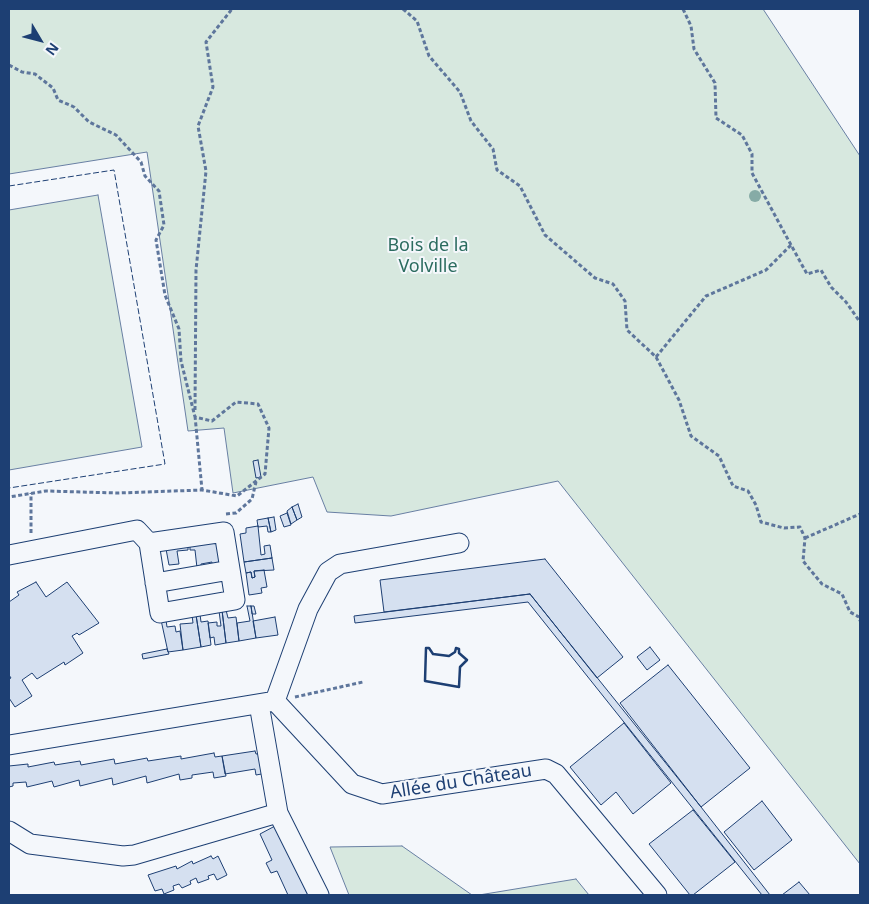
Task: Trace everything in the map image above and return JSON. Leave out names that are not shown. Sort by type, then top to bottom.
[{"type":"street","points":[[9,555],[143,536],[224,532],[235,600],[160,612],[143,536]]},
{"type":"street","points":[[319,895],[278,813],[267,703],[308,610],[328,572],[340,564],[459,543]]},
{"type":"street","points":[[155,583],[230,570]]},
{"type":"street","points":[[9,745],[267,703]]},
{"type":"street","name":"Allée du Château","points":[[267,703],[352,784],[382,794],[546,769],[556,774],[657,895]]},
{"type":"street","points":[[9,831],[30,844],[123,856],[278,813]]},
{"type":"path","points":[[202,490],[195,417],[196,270],[206,171],[198,126],[213,87],[206,42],[232,9]]},
{"type":"path","points":[[403,9],[417,21],[429,56],[460,92],[471,121],[493,148],[497,170],[520,186],[545,235],[595,278],[613,284],[625,301],[627,330],[656,357],[679,400],[691,436],[719,456],[733,486],[748,491],[756,504],[761,522],[784,528],[800,526],[805,538],[803,561],[822,584],[842,594],[850,612],[859,617],[860,621]]},
{"type":"path","points":[[683,9],[691,26],[694,49],[715,83],[716,118],[742,135],[752,154],[752,173],[807,274],[821,270],[831,287],[846,302],[860,322]]},
{"type":"path","points":[[9,65],[22,72],[35,74],[53,88],[58,100],[74,107],[89,122],[116,135],[141,162],[145,176],[159,192],[164,225],[156,240],[160,268],[165,296],[179,329],[181,361],[195,417]]},
{"type":"path","points":[[656,357],[706,296],[766,270],[791,245]]},
{"type":"path","points":[[9,497],[46,491],[118,493],[202,490],[237,496],[265,474],[269,428],[258,404],[236,402],[212,421],[195,417]]},
{"type":"path","points":[[218,516],[236,513],[252,499],[256,482]]},
{"type":"path","points":[[31,493],[31,551]]},
{"type":"path","points":[[805,538],[860,514]]},
{"type":"path","points":[[267,703],[363,682]]},
{"type":"green space","name":"Bois de la Volville","points":[[9,9],[763,9],[860,156],[860,864],[558,481],[391,516],[327,512],[313,477],[233,493],[224,428],[188,431],[147,152],[9,174]]},
{"type":"green space","points":[[98,195],[142,447],[9,470],[9,210]]},
{"type":"green space","points":[[402,846],[472,895],[349,895],[330,847]]},
{"type":"green space","points":[[576,879],[589,895],[479,895]]},
{"type":"building","points":[[258,460],[261,477],[256,478],[253,461]]},
{"type":"building","points":[[298,504],[302,517],[297,520],[292,507]]},
{"type":"building","points":[[292,507],[297,520],[291,524],[287,511]]},
{"type":"building","points":[[287,513],[291,525],[284,527],[280,516]]},
{"type":"building","points":[[274,517],[276,530],[271,532],[268,518]]},
{"type":"building","points":[[268,518],[271,532],[268,532],[267,526],[258,527],[257,520]]},
{"type":"building","points":[[258,526],[261,555],[265,554],[264,546],[270,545],[272,558],[244,562],[240,534],[246,533],[246,528]]},
{"type":"building","points":[[221,542],[224,561],[219,561],[219,565],[212,566],[212,562],[201,564],[201,567],[197,568],[195,550],[190,550],[190,546]]},
{"type":"building","points":[[188,546],[188,550],[177,551],[179,564],[169,565],[166,549]]},
{"type":"building","points":[[272,558],[274,570],[254,571],[255,577],[252,578],[251,572],[246,573],[244,562]]},
{"type":"building","points":[[545,559],[623,657],[597,678],[530,594],[384,612],[380,580]]},
{"type":"building","points":[[264,570],[267,587],[261,588],[262,593],[249,595],[246,573],[251,572],[252,578],[255,577],[254,571]]},
{"type":"building","points":[[36,582],[46,597],[67,582],[99,623],[79,635],[77,633],[72,636],[83,653],[65,665],[64,662],[37,679],[32,673],[22,680],[32,696],[15,707],[9,698],[9,679],[11,678],[9,675],[9,602],[19,595],[17,592]]},
{"type":"building","points":[[530,594],[770,895],[762,895],[528,602],[355,623],[354,616]]},
{"type":"building","points":[[247,606],[251,606],[256,638],[239,641],[237,623],[250,621]]},
{"type":"building","points":[[251,606],[254,606],[256,614],[252,614]]},
{"type":"building","points":[[222,610],[226,610],[228,618],[236,617],[239,641],[226,643]]},
{"type":"building","points":[[222,610],[226,643],[215,645],[214,637],[210,638],[208,623],[217,622],[217,626],[221,626],[219,611]]},
{"type":"building","points":[[200,614],[201,622],[208,621],[211,645],[201,647],[196,615]]},
{"type":"building","points":[[192,615],[196,615],[201,647],[183,650],[180,624],[193,623]]},
{"type":"building","points":[[275,617],[278,635],[256,638],[253,621]]},
{"type":"building","points":[[161,620],[166,620],[167,627],[175,626],[176,632],[180,631],[183,650],[168,652]]},
{"type":"building","points":[[650,647],[660,660],[647,670],[637,657]]},
{"type":"building","points":[[167,649],[169,654],[143,659],[142,654]]},
{"type":"building","points":[[668,665],[750,768],[701,807],[620,703]]},
{"type":"building","points":[[624,723],[671,783],[633,814],[616,792],[601,805],[570,767]]},
{"type":"building","points":[[255,751],[256,754],[264,753],[267,773],[256,775],[255,769],[225,774],[222,756]]},
{"type":"building","points":[[214,753],[215,757],[222,756],[226,776],[214,778],[213,772],[192,775],[192,778],[180,780],[179,774],[147,783],[146,776],[113,785],[112,778],[80,786],[79,780],[54,787],[52,781],[27,787],[26,782],[13,783],[13,786],[9,787],[9,766],[28,764],[28,767],[54,762],[55,765],[80,761],[81,765],[114,759],[115,764],[147,758],[148,761],[181,756],[181,759]]},
{"type":"building","points":[[762,801],[792,840],[754,870],[724,832]]},
{"type":"building","points":[[693,810],[735,862],[693,895],[690,895],[649,844]]},
{"type":"building","points":[[275,826],[308,895],[288,895],[277,871],[271,873],[266,863],[272,860],[260,834]]},
{"type":"building","points":[[211,856],[213,859],[218,856],[227,875],[217,880],[214,874],[208,876],[209,879],[198,883],[196,878],[190,881],[191,884],[182,888],[179,884],[173,886],[174,890],[164,894],[162,889],[155,891],[148,875],[176,866],[177,869],[192,861],[193,864]]},
{"type":"building","points":[[799,882],[810,895],[782,895]]},
{"type":"fence","points":[[9,186],[114,170],[165,464],[9,488]]},
{"type":"wall","points":[[426,648],[429,648],[433,654],[449,656],[455,652],[456,648],[459,649],[459,653],[467,660],[460,667],[459,687],[425,681],[426,648]]}]
